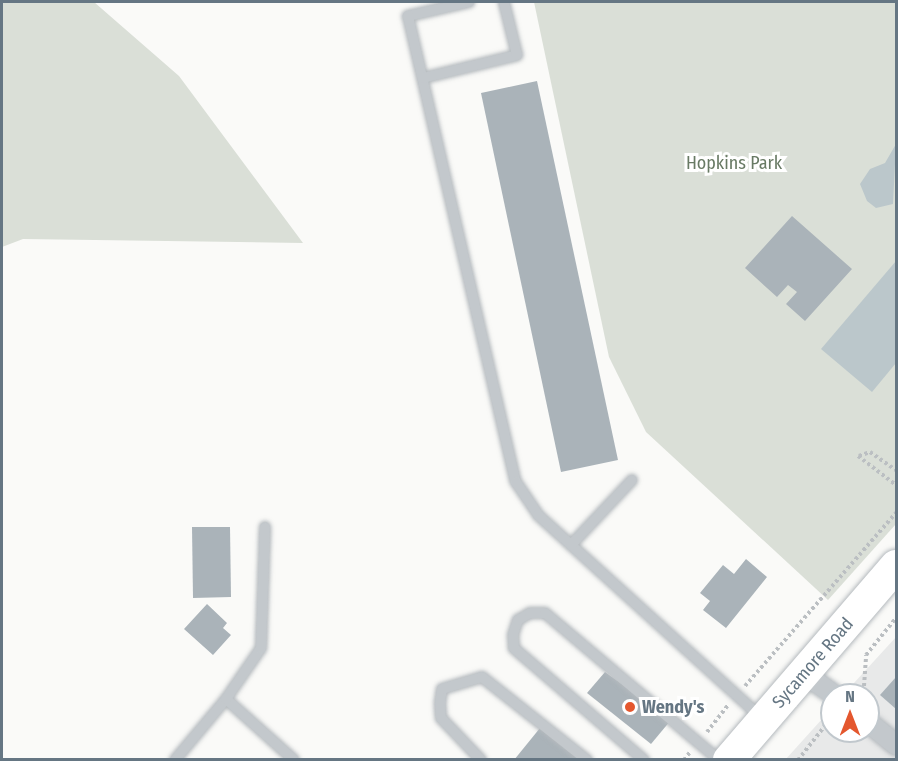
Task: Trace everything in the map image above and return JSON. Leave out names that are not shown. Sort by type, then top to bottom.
[{"type":"main road","name":"Sycamore Road","points":[[729,759],[897,566]]},
{"type":"street","points":[[803,673],[820,685]]},
{"type":"street","points":[[880,732],[897,745]]},
{"type":"lane","points":[[469,2],[408,16],[516,482],[538,515],[763,720]]},
{"type":"lane","points":[[423,78],[517,55],[504,2]]},
{"type":"lane","points":[[572,545],[632,480]]},
{"type":"lane","points":[[175,759],[226,699],[261,648],[265,526]]},
{"type":"lane","points":[[644,759],[514,648],[513,635],[518,620],[530,614],[545,613],[718,759]]},
{"type":"lane","points":[[481,759],[441,718],[440,703],[442,689],[482,677],[586,759]]},
{"type":"lane","points":[[226,699],[294,759]]},
{"type":"path","points":[[897,470],[870,452],[858,456],[897,485]]},
{"type":"path","points":[[684,759],[737,695],[897,513]]},
{"type":"path","points":[[864,683],[866,655],[897,618]]},
{"type":"path","points":[[798,759],[820,732]]},
{"type":"shaded area","points":[[896,144],[893,204],[876,208],[867,201],[860,184],[870,169],[885,163]]},
{"type":"shaded area","points":[[896,261],[896,363],[872,392],[821,349]]},
{"type":"shaded area","points":[[896,637],[896,759],[785,760],[820,721],[820,743],[880,743],[880,683],[854,683]]},
{"type":"green space","points":[[2,2],[94,2],[179,76],[303,243],[23,239],[2,247]]},
{"type":"green space","name":"Hopkins Park","points":[[534,2],[896,2],[896,524],[828,600],[646,432],[609,357]]},
{"type":"building","points":[[537,81],[618,460],[561,472],[481,93]]},
{"type":"building","points":[[792,216],[852,269],[805,321],[786,304],[797,292],[788,285],[777,297],[745,268]]},
{"type":"building","points":[[192,527],[230,527],[231,597],[193,598]]},
{"type":"building","points":[[746,559],[767,577],[726,628],[703,610],[710,601],[700,593],[723,565],[734,574]]},
{"type":"building","points":[[207,604],[227,623],[223,628],[231,635],[213,655],[184,629]]},
{"type":"building","name":"Wendy's","points":[[605,672],[671,720],[651,744],[587,693]]},
{"type":"building","points":[[896,677],[896,709],[880,695]]},
{"type":"building","points":[[540,728],[580,760],[514,760]]},
{"type":"place","name":"Wendy's","points":[[630,707]]}]
